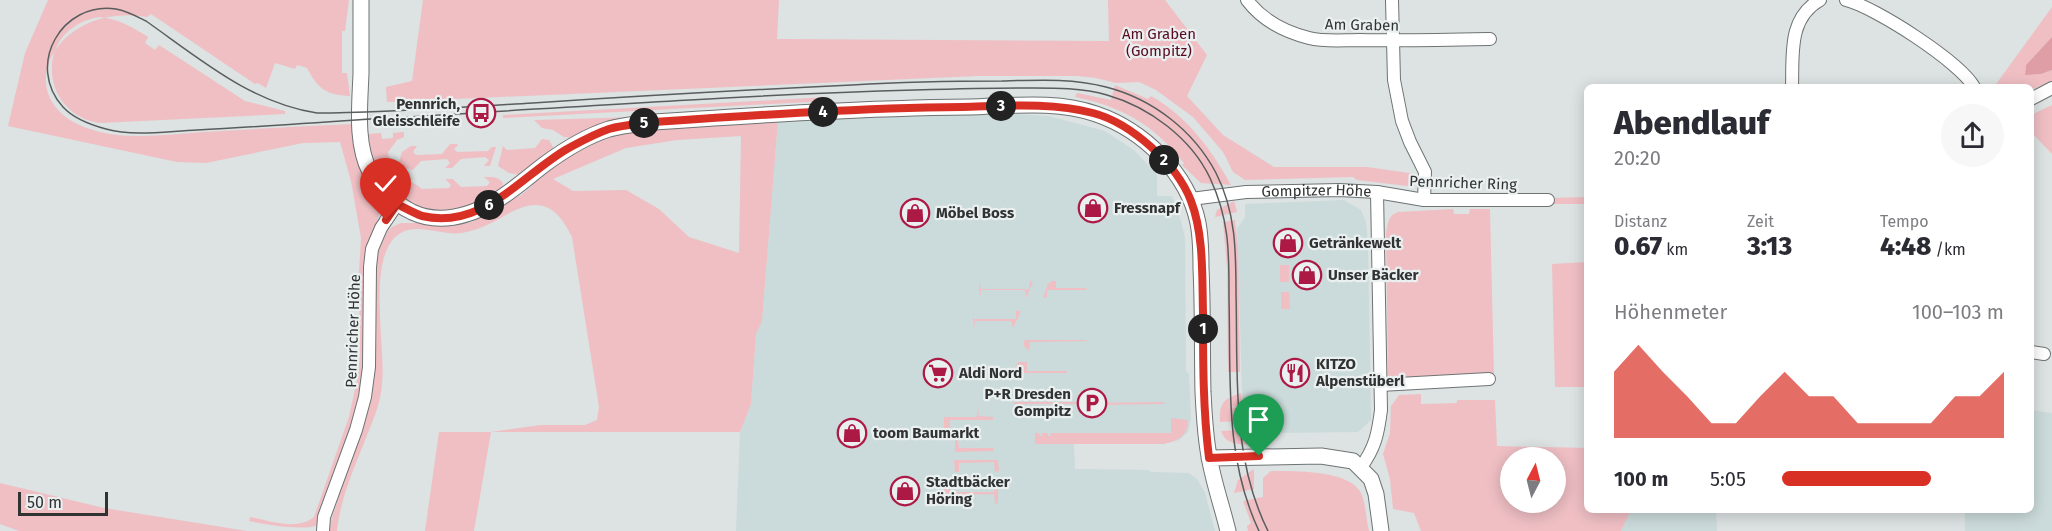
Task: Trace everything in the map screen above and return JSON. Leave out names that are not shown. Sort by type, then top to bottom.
[{"type":"street","points":[[361,0],[360,106],[363,151],[369,171],[380,188],[397,204],[419,215],[438,219],[455,218],[476,212],[496,201],[547,163],[591,137],[610,129],[654,122],[824,112],[1010,106],[1063,107],[1094,113],[1117,122],[1137,134],[1160,154],[1191,199],[1199,229],[1203,391],[1209,458],[1228,531]]},
{"type":"street","name":"Am Graben","points":[[1247,0],[1253,8],[1273,24],[1307,38],[1393,41],[1490,39]]},
{"type":"street","points":[[1392,0],[1395,80],[1402,121],[1425,172],[1424,200]]},
{"type":"street","points":[[1792,84],[1793,50],[1799,19],[1808,7],[1820,0]]},
{"type":"street","points":[[1846,0],[1883,17],[1911,35],[1957,68],[1972,84]]},
{"type":"street","points":[[2034,97],[2052,88]]},
{"type":"street","name":"Gompitzer Höhe","points":[[1191,199],[1259,192],[1339,190],[1377,192],[1381,410],[1378,438],[1370,456],[1361,467]]},
{"type":"street","name":"Pennricher Ring","points":[[1377,192],[1424,200],[1548,200]]},
{"type":"street","name":"Pennricher Höhe","points":[[322,531],[324,517],[356,430],[365,397],[369,367],[372,249],[381,228],[397,204]]},
{"type":"street","points":[[2034,352],[2044,354]]},
{"type":"street","points":[[1380,386],[1489,379]]},
{"type":"street","points":[[1209,458],[1321,456],[1353,461],[1371,478],[1376,494],[1381,531]]},
{"type":"shaded area","points":[[2052,37],[2052,70],[2041,74],[2025,75],[2026,65]]},
{"type":"shaded area","points":[[1011,114],[1048,116],[1105,131],[1135,151],[1157,175],[1157,196],[1172,196],[1185,237],[1186,371],[1189,374],[1191,418],[1188,432],[1179,440],[1163,444],[1074,444],[1075,469],[1189,473],[1197,479],[1205,493],[1215,531],[736,531],[740,432],[751,404],[756,334],[762,320],[778,120]]},
{"type":"shaded area","points":[[1344,200],[1361,210],[1366,222],[1371,420],[1358,432],[1264,433],[1243,421],[1237,228],[1245,218],[1245,204]]},
{"type":"shaded area","points":[[2034,410],[2052,413],[2052,531],[1965,531],[1965,513],[2034,513]]},
{"type":"shaded area","points":[[1630,513],[1716,513],[1717,531],[1621,531]]},
{"type":"green space","points":[[48,0],[349,0],[345,31],[342,31],[342,73],[347,73],[350,96],[324,90],[307,68],[297,65],[295,69],[275,63],[266,88],[258,83],[255,84],[151,14],[147,17],[114,16],[86,24],[64,40],[50,59],[46,81],[52,102],[69,119],[100,132],[126,136],[354,124],[359,167],[381,208],[371,239],[366,353],[362,389],[318,525],[312,527],[275,526],[249,521],[250,517],[292,524],[314,517],[349,417],[360,354],[361,238],[351,181],[340,142],[303,143],[206,163],[177,162],[8,126],[25,53]]},
{"type":"green space","name":"Am Graben (Gompitz)","points":[[423,0],[779,0],[777,39],[1109,41],[1108,0],[1165,0],[1207,55],[1187,96],[1223,135],[1274,167],[1367,167],[1416,174],[1413,182],[1407,186],[1357,180],[1353,177],[1245,180],[1233,172],[1223,152],[1193,117],[1156,90],[1139,82],[1116,83],[1077,76],[978,76],[387,102],[386,87],[412,81]]},
{"type":"green space","points":[[2052,7],[2052,37],[2026,65],[2025,74],[2041,74],[2052,70],[2052,81],[2034,89],[2034,84],[1996,84]]},
{"type":"green space","points":[[99,17],[119,22],[136,30],[148,37],[145,43],[155,50],[159,45],[245,101],[285,111],[285,114],[100,123],[80,117],[65,105],[56,89],[52,72],[54,54],[62,38],[77,25]]},
{"type":"green space","points":[[1115,85],[1148,99],[1151,96],[1176,114],[1207,147],[1231,185],[1201,183],[1182,165],[1184,163],[1161,138],[1136,119],[1108,106],[1075,97],[1077,93],[1111,100]]},
{"type":"green space","points":[[828,97],[828,101],[503,118],[503,115]]},
{"type":"green space","points":[[2052,105],[2052,154],[2034,135],[2034,114]]},
{"type":"green space","points":[[640,117],[572,138],[542,128],[534,120]]},
{"type":"green space","points":[[778,120],[762,321],[756,334],[751,404],[740,432],[491,432],[541,425],[585,425],[597,420],[599,407],[572,237],[552,210],[536,205],[526,206],[494,222],[462,233],[414,229],[399,234],[389,245],[383,262],[380,303],[383,367],[379,403],[345,495],[337,531],[328,531],[374,382],[375,266],[387,232],[401,223],[452,226],[472,222],[521,195],[532,186],[533,180],[568,157],[619,134]],"holes":[[[741,136],[739,253],[689,237],[659,209],[626,190],[573,191],[553,179],[626,148],[677,140]]]},
{"type":"green space","points":[[404,132],[404,137],[397,140],[388,152],[391,169],[403,179],[422,189],[449,188],[451,185],[445,179],[453,179],[461,187],[487,186],[490,182],[484,177],[492,177],[503,183],[502,189],[467,206],[452,209],[437,210],[409,203],[386,184],[377,170],[368,134],[381,133],[382,139],[393,138],[393,133]]},
{"type":"green space","points":[[542,139],[549,140],[553,151],[520,175],[509,173],[498,166],[503,146],[507,150],[535,148]]},
{"type":"green space","points":[[450,144],[458,145],[454,149],[457,152],[488,151],[496,147],[490,166],[484,166],[489,160],[485,157],[461,159],[452,168],[445,168],[450,163],[447,159],[421,161],[413,170],[402,167],[399,162],[402,152],[411,146],[417,146],[413,152],[416,155],[442,154]]},
{"type":"green space","points":[[1584,197],[1584,204],[1550,204],[1551,198]]},
{"type":"green space","points":[[1234,201],[1237,212],[1215,217],[1217,210]]},
{"type":"green space","points":[[1453,209],[1454,214],[1469,214],[1470,209],[1490,209],[1494,376],[1388,378],[1386,233],[1389,220],[1398,212]]},
{"type":"green space","points":[[1235,220],[1238,247],[1240,372],[1228,372],[1227,268],[1223,222]]},
{"type":"green space","points":[[1584,262],[1584,387],[1555,387],[1552,264]]},
{"type":"green space","points":[[1280,265],[1289,265],[1289,282],[1280,282]]},
{"type":"green space","points":[[979,281],[981,289],[1029,289],[1030,281],[1033,282],[1026,298],[1025,290],[981,290],[980,298]]},
{"type":"green space","points":[[1056,281],[1056,288],[1086,288],[1087,290],[1047,290],[1047,297],[1043,298],[1048,284]]},
{"type":"green space","points":[[1281,292],[1289,292],[1290,309],[1281,309]]},
{"type":"green space","points":[[973,311],[974,319],[1016,319],[1016,311],[1021,311],[1013,328],[1011,321],[975,321],[974,329]]},
{"type":"green space","points":[[1026,340],[1087,341],[1030,342],[1029,351],[1024,346]]},
{"type":"green space","points":[[1018,362],[1027,362],[1027,371],[1067,371],[1067,373],[1013,373]]},
{"type":"green space","points":[[1241,393],[1242,406],[1226,407],[1242,408],[1242,421],[1220,422],[1220,410],[1224,402]]},
{"type":"green space","points":[[1421,394],[1421,404],[1457,403],[1457,400],[1495,400],[1497,446],[1542,447],[1500,447],[1500,513],[1566,513],[1566,448],[1584,448],[1584,513],[1630,513],[1621,531],[1421,531],[1414,513],[1393,509],[1390,479],[1383,454],[1390,433],[1391,406],[1399,395]]},
{"type":"green space","points":[[1013,402],[1086,402],[1086,404],[1014,404]]},
{"type":"green space","points":[[1164,402],[1164,404],[1089,405],[1088,403]]},
{"type":"green space","points":[[978,407],[979,416],[993,417],[993,420],[950,420],[950,429],[944,429],[944,417],[977,417]]},
{"type":"green space","points":[[1171,418],[1188,420],[1188,426],[1177,440],[1163,444],[1035,444],[1035,433],[1042,436],[1042,433],[1048,433],[1050,436],[1051,433],[1171,433]]},
{"type":"green space","points":[[1243,430],[1252,433],[1254,445],[1230,442],[1221,431]]},
{"type":"green space","points":[[439,432],[491,432],[474,531],[425,531]]},
{"type":"green space","points":[[955,439],[958,439],[959,448],[993,448],[994,451],[955,452]]},
{"type":"green space","points":[[954,460],[998,460],[999,471],[995,472],[994,462],[959,463],[959,472],[955,472]]},
{"type":"green space","points":[[1254,469],[1254,489],[1234,493],[1238,480]]},
{"type":"green space","points":[[1271,471],[1320,473],[1346,480],[1355,485],[1363,497],[1369,531],[1248,531],[1247,526],[1251,523],[1243,501],[1263,497],[1263,478]]},
{"type":"green space","points":[[0,483],[104,508],[247,531],[19,531],[0,524]]},
{"type":"green space","points":[[950,483],[950,492],[994,492],[995,483],[998,483],[998,503],[995,504],[994,494],[950,495],[950,504],[944,504],[944,484]]},
{"type":"tram line","points":[[1259,531],[1240,475],[1235,446],[1230,388],[1227,237],[1217,194],[1202,163],[1180,137],[1153,116],[1123,100],[1097,92],[1064,89],[994,88],[847,92],[128,133],[89,123],[72,115],[63,107],[52,90],[48,73],[49,55],[55,39],[65,25],[80,15],[97,9],[120,10],[146,21],[206,64],[248,90],[293,108],[317,113],[398,111],[927,82],[1068,81],[1093,84],[1123,92],[1156,108],[1184,130],[1207,158],[1228,202],[1235,248],[1237,385],[1242,445],[1256,503],[1268,531]]},
{"type":"place","name":"Pennrich, Gleisschleife","points":[[481,113]]},
{"type":"place","name":"Fressnapf","points":[[1093,208]]},
{"type":"place","name":"Möbel Boss","points":[[915,213]]},
{"type":"place","name":"Getränkewelt","points":[[1288,243]]},
{"type":"place","name":"Unser Bäcker","points":[[1307,275]]},
{"type":"place","name":"Aldi Nord","points":[[938,373]]},
{"type":"place","name":"KITZO Alpenstüberl","points":[[1295,373]]},
{"type":"place","name":"P+R Dresden Gompitz","points":[[1092,403]]},
{"type":"place","name":"toom Baumarkt","points":[[852,433]]},
{"type":"place","name":"Stadtbäcker Höring","points":[[905,491]]},
{"type":"route","points":[[386,220],[397,204],[419,215],[438,219],[455,218],[476,212],[496,201],[566,150],[591,137],[610,129],[654,122],[932,107],[1055,106],[1094,113],[1117,122],[1137,134],[1160,154],[1191,199],[1198,222],[1202,295],[1203,391],[1209,458],[1259,456]]}]
